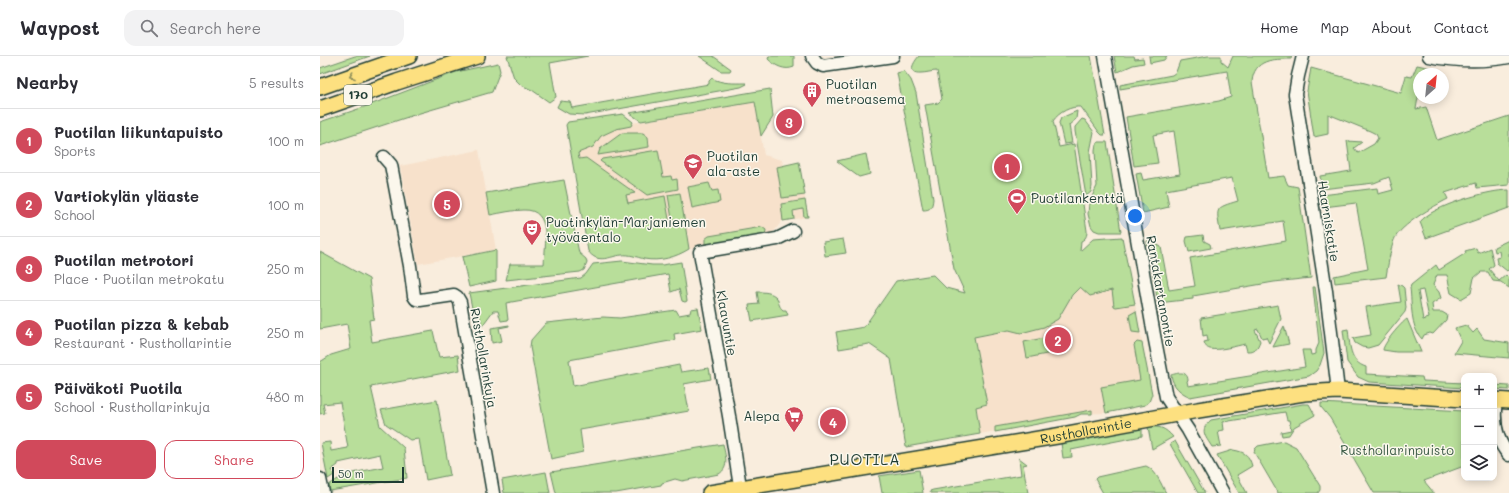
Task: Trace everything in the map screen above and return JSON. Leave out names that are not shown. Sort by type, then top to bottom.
[{"type":"main road","name":"170","points":[[320,87],[409,56]]},
{"type":"main road","name":"170","points":[[320,109],[477,56]]},
{"type":"main road","name":"Rusthollarintie","points":[[710,493],[741,490],[1304,393],[1338,391],[1461,399]]},
{"type":"street","points":[[816,58],[823,66],[831,66],[893,56]]},
{"type":"street","name":"Rantakartanontie","points":[[1105,56],[1166,397],[1188,430],[1223,493]]},
{"type":"street","name":"Haarniskatie","points":[[1303,56],[1295,94],[1326,291],[1338,391]]},
{"type":"street","points":[[1430,56],[1444,59],[1486,60],[1509,56]]},
{"type":"street","name":"Rusthollarinkuja","points":[[384,157],[391,165],[410,266],[414,296],[416,299],[420,300],[454,295],[460,302],[493,493]]},
{"type":"street","name":"Klaavuntie","points":[[741,490],[700,252],[777,238],[793,231]]},
{"type":"street","points":[[1500,401],[1494,416],[1497,434],[1504,449],[1509,455]]},
{"type":"street","points":[[320,479],[323,493]]},
{"type":"shaded area","name":"Puotilan ala-aste","points":[[755,102],[764,155],[782,160],[783,165],[799,162],[808,217],[782,221],[772,234],[689,249],[687,231],[595,244],[574,133]]},
{"type":"shaded area","points":[[479,150],[496,250],[418,264],[400,166]]},
{"type":"shaded area","points":[[1096,261],[1134,299],[1152,394],[1149,402],[1145,405],[1106,413],[1081,414],[1075,417],[980,434],[976,407],[987,404],[974,337],[1009,330],[1021,332],[1058,319],[1072,295],[1080,287]]},
{"type":"green space","points":[[355,56],[370,56],[320,74],[320,68]]},
{"type":"green space","points":[[507,56],[588,56],[550,63],[556,97],[549,102],[532,90],[521,85],[514,78]]},
{"type":"green space","points":[[699,56],[713,56],[731,69],[730,71],[721,71]]},
{"type":"green space","points":[[769,56],[794,56],[794,67],[780,67],[768,59]]},
{"type":"green space","points":[[919,56],[1091,56],[1105,135],[1102,135],[1099,132],[1081,107],[1066,110],[1058,115],[1053,121],[1059,147],[1074,144],[1087,231],[1086,237],[1081,241],[1080,251],[1093,239],[1122,237],[1135,304],[1116,307],[1114,306],[1112,290],[1090,296],[1080,287],[1072,295],[1058,319],[1044,327],[1021,333],[1009,330],[974,337],[987,404],[976,407],[980,434],[906,447],[891,359],[869,344],[839,349],[836,332],[864,327],[896,281],[933,275],[946,288],[965,293],[954,269],[925,105],[938,103],[942,99],[937,71],[921,73],[914,72],[912,67]]},
{"type":"green space","points":[[1114,56],[1134,56],[1135,59],[1143,58],[1144,63],[1133,65],[1117,72]]},
{"type":"green space","points":[[1149,56],[1167,56],[1164,60],[1150,63]]},
{"type":"green space","points":[[1208,56],[1221,56],[1221,61],[1228,67],[1233,56],[1292,56],[1291,59],[1271,60],[1260,65],[1256,69],[1252,82],[1268,178],[1284,176],[1288,185],[1298,187],[1311,278],[1274,282],[1193,296],[1193,299],[1158,303],[1147,241],[1151,241],[1161,247],[1169,290],[1195,286],[1190,258],[1286,241],[1283,221],[1220,231],[1218,217],[1219,210],[1225,205],[1238,201],[1232,178],[1166,190],[1169,207],[1143,213],[1136,174],[1141,173],[1143,180],[1180,174],[1174,131],[1153,135],[1158,163],[1134,166],[1126,117],[1219,101],[1231,97],[1227,71],[1120,89],[1120,85],[1172,75],[1176,72],[1180,61]]},
{"type":"green space","points":[[498,63],[500,71],[492,92],[420,113],[320,146],[320,122],[367,106],[456,72]]},
{"type":"green space","points":[[1417,65],[1431,68],[1416,68]]},
{"type":"green space","points":[[1311,68],[1401,93],[1406,76],[1412,77],[1413,75],[1413,104],[1417,104],[1416,109],[1426,107],[1437,140],[1509,116],[1509,185],[1477,188],[1476,183],[1445,193],[1448,199],[1418,216],[1397,234],[1391,249],[1386,277],[1335,283],[1334,276],[1368,269],[1356,203],[1324,207],[1322,195],[1377,188],[1378,194],[1393,190],[1389,177],[1374,183],[1322,189],[1320,176],[1351,171],[1347,141],[1362,142],[1354,148],[1358,153],[1374,144],[1378,138],[1376,134],[1370,131],[1328,114],[1328,134],[1314,137],[1307,91]]},
{"type":"green space","points":[[904,71],[911,80],[916,93],[933,199],[931,208],[926,210],[923,210],[897,73]]},
{"type":"green space","points":[[712,78],[724,82],[747,84],[741,87],[585,115],[569,114],[557,107],[560,101],[570,102],[572,108],[709,84],[709,81]]},
{"type":"green space","points":[[770,89],[773,117],[761,136],[755,102],[641,121],[629,113]]},
{"type":"green space","points":[[1077,111],[1076,119],[1069,125],[1072,143],[1064,144],[1059,123],[1061,118]]},
{"type":"green space","points":[[623,114],[633,122],[631,126],[616,129],[601,136],[593,147],[578,153],[579,159],[586,158],[635,193],[626,195],[628,203],[665,196],[670,225],[673,225],[668,195],[680,193],[689,249],[679,254],[656,260],[644,259],[630,255],[600,259],[596,258],[588,251],[566,125],[568,122]]},
{"type":"green space","points":[[1082,119],[1085,120],[1094,132],[1090,152],[1092,186],[1091,192],[1086,196],[1075,131],[1075,127]]},
{"type":"green space","points":[[622,133],[643,133],[648,137],[649,147],[598,155],[600,149]]},
{"type":"green space","points":[[1099,142],[1107,142],[1121,232],[1099,232],[1094,230],[1091,226],[1088,214],[1089,203],[1097,186],[1095,150],[1096,144]]},
{"type":"green space","points":[[658,150],[663,177],[671,176],[672,180],[677,179],[678,189],[647,195],[600,161],[602,159]]},
{"type":"green space","points":[[866,154],[870,174],[859,177],[837,161]]},
{"type":"green space","points":[[799,162],[805,195],[782,198],[777,167]]},
{"type":"green space","points":[[564,180],[579,253],[586,259],[587,263],[584,270],[580,272],[506,280],[510,264],[544,264],[545,230],[539,215],[533,211],[520,210],[490,215],[486,193]]},
{"type":"green space","points":[[709,183],[712,191],[718,190],[720,202],[692,208],[688,187]]},
{"type":"green space","points":[[1509,190],[1509,208],[1426,238],[1420,222],[1436,210],[1475,196]]},
{"type":"green space","points":[[805,200],[808,217],[804,217],[803,209],[793,211],[794,219],[783,221],[781,204]]},
{"type":"green space","points":[[762,227],[766,230],[765,236],[705,246],[705,239],[709,236]]},
{"type":"green space","points":[[1203,235],[1204,241],[1210,244],[1211,248],[1189,252],[1186,241],[1187,237]]},
{"type":"green space","points":[[843,239],[846,253],[825,256],[823,242]]},
{"type":"green space","points":[[1509,240],[1509,269],[1507,271],[1497,263],[1496,258],[1500,257],[1499,251],[1495,252],[1494,247]]},
{"type":"green space","points":[[1476,248],[1478,253],[1490,248],[1494,265],[1489,269],[1499,281],[1506,275],[1509,278],[1509,288],[1501,282],[1493,281],[1488,272],[1481,272],[1474,278],[1471,293],[1461,299],[1451,293],[1447,275],[1437,275],[1433,285],[1439,292],[1441,298],[1432,304],[1433,312],[1442,312],[1447,315],[1446,320],[1433,334],[1430,333],[1424,335],[1422,339],[1413,322],[1411,285],[1436,265],[1439,270],[1466,253],[1465,251]],"holes":[[[1423,290],[1429,318],[1423,320],[1418,291]]]},
{"type":"green space","points":[[496,250],[496,281],[469,287],[462,257]]},
{"type":"green space","points":[[320,252],[369,279],[374,319],[369,320],[372,342],[433,331],[439,357],[458,355],[460,370],[371,387],[380,426],[404,448],[407,478],[330,491],[329,485],[342,477],[349,474],[383,467],[380,454],[338,463],[338,465],[331,470],[334,475],[328,479],[321,443],[330,442],[331,451],[348,448],[340,402],[323,404],[325,413],[320,414],[320,362],[331,355],[351,349],[347,324],[320,329]]},
{"type":"green space","points":[[622,261],[652,265],[681,262],[687,301],[682,301],[679,289],[671,292],[668,274],[506,303],[508,320],[501,321],[498,311],[493,311],[482,326],[480,316],[474,318],[469,293],[581,278],[593,264]]},
{"type":"green space","points":[[1398,284],[1404,288],[1405,312],[1378,345],[1368,348],[1362,347],[1355,343],[1353,338],[1371,335],[1366,307],[1401,302]]},
{"type":"green space","points":[[1313,287],[1315,287],[1324,353],[1320,365],[1316,371],[1309,376],[1190,397],[1175,386],[1171,375],[1179,373],[1184,373],[1186,375],[1188,386],[1305,367],[1302,350],[1310,350],[1311,355],[1316,354],[1319,343]]},
{"type":"green space","points":[[757,292],[768,293],[775,296],[781,308],[786,310],[788,315],[752,321],[749,305],[759,304]]},
{"type":"green space","points":[[1278,305],[1281,319],[1269,343],[1266,337],[1262,338],[1258,329],[1255,330],[1260,341],[1257,348],[1252,351],[1247,351],[1245,344],[1217,349],[1210,349],[1205,345],[1204,342],[1208,341],[1207,335],[1203,336],[1201,318]]},
{"type":"green space","points":[[698,308],[702,329],[674,334],[675,340],[569,360],[573,386],[679,365],[681,372],[709,368],[711,379],[684,384],[689,411],[580,430],[583,452],[551,459],[530,347],[531,340],[546,323],[603,317],[620,318],[676,310],[679,315],[690,313],[691,309]]},
{"type":"green space","points":[[1136,311],[1140,333],[1132,332],[1129,315]]},
{"type":"green space","points":[[1407,319],[1421,352],[1396,352],[1383,350],[1386,343]]},
{"type":"green space","points":[[509,325],[499,328],[502,341],[492,343],[491,328]]},
{"type":"green space","points":[[1466,325],[1473,333],[1477,329],[1484,339],[1509,343],[1509,358],[1454,353],[1461,341],[1455,328]]},
{"type":"green space","points":[[1284,326],[1289,344],[1273,347]]},
{"type":"green space","points":[[1348,329],[1353,357],[1360,365],[1366,367],[1366,374],[1422,377],[1423,381],[1461,383],[1461,388],[1369,382],[1358,377],[1347,362],[1343,330]]},
{"type":"green space","points":[[1063,334],[1066,350],[1027,358],[1024,342]]},
{"type":"green space","points":[[1137,342],[1142,343],[1152,394],[1149,402],[1145,405],[1106,413],[1101,387],[1140,380],[1134,345]]},
{"type":"green space","points":[[1497,385],[1509,386],[1509,390],[1497,389]]},
{"type":"green space","points":[[437,400],[450,475],[426,480],[419,439],[410,440],[386,424],[381,410]]},
{"type":"green space","name":"Rusthollarinpuisto","points":[[1321,403],[1461,411],[1461,467],[1424,481],[1434,493],[1374,493],[1330,418],[1321,407]]},
{"type":"green space","points":[[1309,404],[1315,415],[1294,427],[1289,435],[1282,436],[1281,432],[1291,430],[1289,420],[1287,420],[1285,412],[1223,422],[1224,430],[1218,431],[1221,446],[1212,447],[1204,433],[1205,427],[1211,420]]},
{"type":"green space","points":[[1092,410],[1092,414],[1081,414],[1075,417],[995,432],[995,427]]},
{"type":"green space","points":[[1148,427],[1162,428],[1173,437],[1152,449]]},
{"type":"green space","points":[[1142,428],[1142,436],[1071,450],[1072,457],[1063,458],[1061,443]]},
{"type":"green space","points":[[1175,441],[1205,493],[1198,493],[1170,444]]},
{"type":"green space","points":[[1284,441],[1296,447],[1320,486],[1318,493],[1278,493],[1254,452],[1258,446]]},
{"type":"green space","points":[[723,444],[726,464],[725,468],[719,474],[682,481],[675,479],[662,483],[661,485],[616,493],[556,493],[551,472]]},
{"type":"green space","points":[[1233,450],[1246,455],[1251,462],[1252,466],[1237,475],[1247,493],[1239,493],[1217,455]]},
{"type":"green space","points":[[1019,458],[1027,464],[1023,465],[1028,493],[931,493],[930,491],[1021,475]]},
{"type":"green space","points":[[1146,466],[1153,471],[1166,493],[1103,493],[1095,479],[1097,477]]},
{"type":"green space","points":[[919,470],[923,493],[882,493],[879,476]]},
{"type":"green space","points":[[546,472],[550,493],[504,493],[502,480]]},
{"type":"place","name":"Puotilan metroasema","points":[[812,108]]},
{"type":"place","name":"Puotilan metrotori","points":[[789,122]]},
{"type":"place","name":"Puotilan liikuntapuisto","points":[[1007,167]]},
{"type":"place","name":"Puotilan ala-aste","points":[[693,180]]},
{"type":"place","name":"Päiväkoti Puotila","points":[[447,204]]},
{"type":"place","name":"Puotilankenttä","points":[[1017,215]]},
{"type":"place","name":"Puotinkylän-Marjaniemen työväentalo","points":[[532,246]]},
{"type":"place","name":"Vartiokylän yläaste","points":[[1058,340]]},
{"type":"place","name":"Puotilan pizza & kebab","points":[[833,422]]},
{"type":"place","name":"Alepa","points":[[794,433]]},
{"type":"district","name":"PUOTILA","points":[[865,460]]}]
